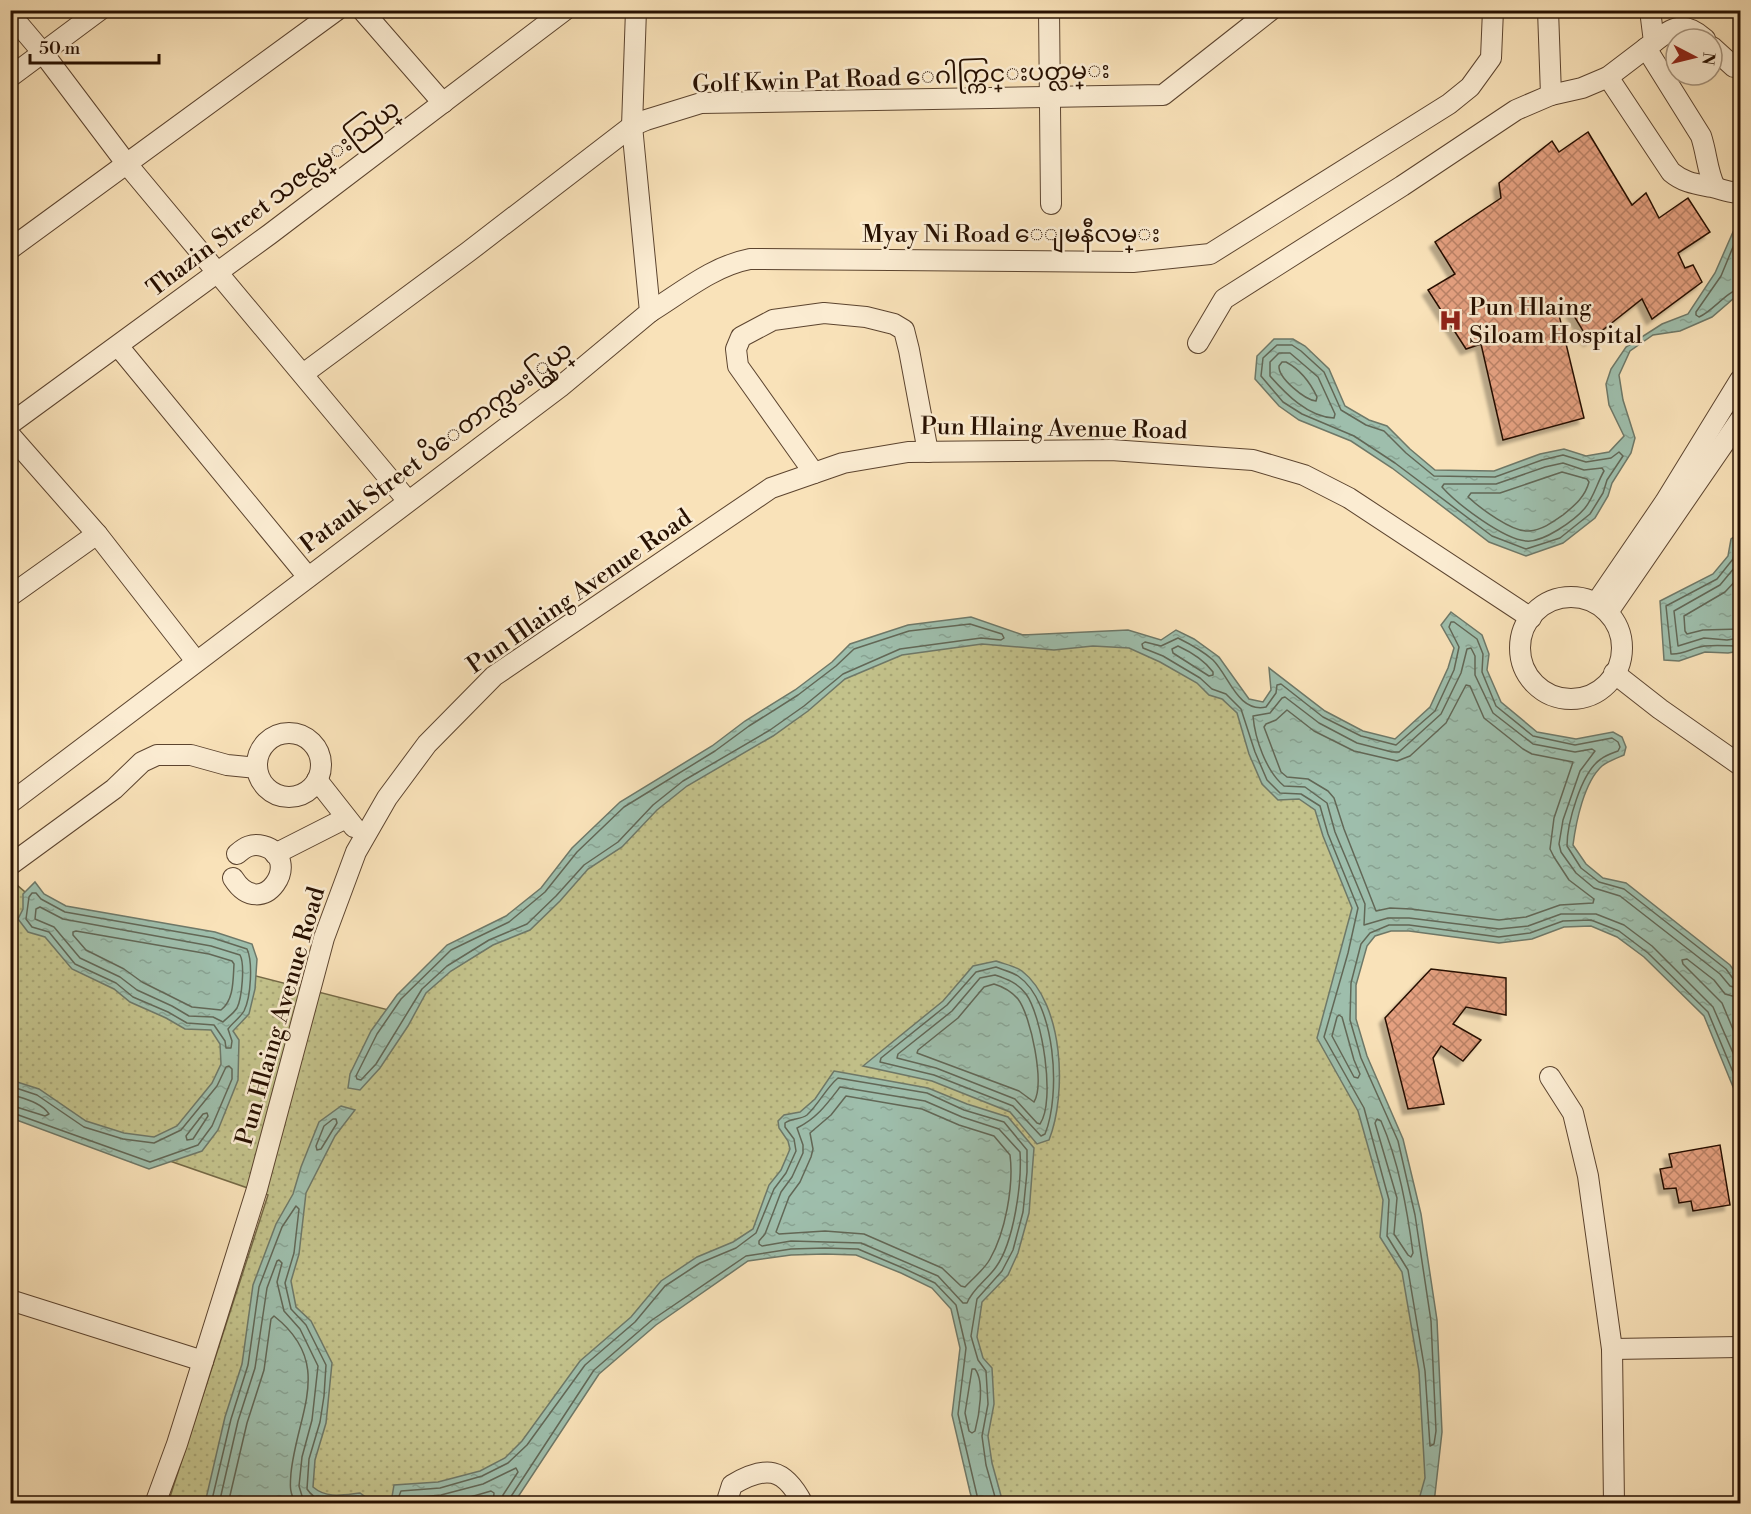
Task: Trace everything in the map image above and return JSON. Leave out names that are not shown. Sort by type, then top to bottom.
[{"type":"street","points":[[10,76],[100,10]]},
{"type":"street","points":[[10,249],[337,10]]},
{"type":"street","points":[[362,10],[443,103]]},
{"type":"street","name":"Thazin Street သဇင္လမ္းသြယ္","points":[[10,424],[217,273],[565,10]]},
{"type":"street","points":[[636,10],[632,126],[650,312]]},
{"type":"street","points":[[1049,10],[1051,204]]},
{"type":"street","name":"Golf Kwin Pat Road ေဂါက္ကြင္းပတ္လမ္း","points":[[303,374],[468,252],[632,126],[646,120],[701,103],[1162,94],[1271,10]]},
{"type":"street","name":"Myay Ni Road ေျမနီလမ္း","points":[[650,312],[716,271],[733,262],[750,259],[1133,262],[1209,254],[1449,104],[1470,87],[1491,58],[1493,10]]},
{"type":"street","points":[[1548,10],[1551,95]]},
{"type":"street","points":[[1650,10],[1650,45],[1701,136],[1709,176],[1715,188]]},
{"type":"street","points":[[10,14],[43,53],[126,163],[408,501]]},
{"type":"street","points":[[1198,343],[1224,299],[1402,186],[1516,110],[1551,95],[1582,88],[1608,76],[1664,34]]},
{"type":"street","points":[[1724,58],[1738,70]]},
{"type":"street","points":[[1608,76],[1671,172],[1680,179],[1726,192],[1740,192]]},
{"type":"street","name":"Patauk Street ပိေတာက္လမး္သြယ္","points":[[10,803],[560,387],[650,312]]},
{"type":"street","points":[[814,473],[738,366],[736,350],[741,338],[773,320],[824,313],[866,317],[894,324],[904,330],[928,452]]},
{"type":"street","points":[[118,346],[308,576]]},
{"type":"street","points":[[1602,608],[1740,380]]},
{"type":"street","points":[[1602,608],[1740,420]]},
{"type":"street","points":[[10,435],[97,534],[196,661]]},
{"type":"street","name":"Pun Hlaing Avenue Road","points":[[155,1503],[257,1189],[324,938],[356,852],[387,798],[428,744],[494,676],[771,489],[843,463],[908,452],[1111,450],[1253,460],[1304,475],[1349,498],[1531,618]]},
{"type":"street","points":[[10,596],[97,534]]},
{"type":"street","points":[[1579,597],[1602,608],[1616,623],[1621,640],[1620,662],[1610,682],[1596,693],[1575,700],[1558,698],[1533,683],[1521,659],[1520,648],[1526,624],[1531,618],[1545,604],[1562,598],[1579,597]]},
{"type":"street","points":[[1614,673],[1660,709],[1740,765]]},
{"type":"street","points":[[291,733],[308,739],[318,753],[320,771],[317,780],[312,787],[296,796],[279,795],[264,785],[257,768],[261,750],[273,737],[291,733]]},
{"type":"street","points":[[10,865],[114,789],[142,762],[156,755],[191,755],[227,765],[257,768]]},
{"type":"street","points":[[317,780],[364,838]]},
{"type":"street","points":[[275,854],[346,818]]},
{"type":"street","points":[[233,878],[239,888],[253,894],[268,891],[274,886],[281,872],[275,854],[266,847],[259,845],[244,848],[237,854]]},
{"type":"street","points":[[1550,1077],[1573,1113],[1588,1176],[1612,1349],[1614,1503]]},
{"type":"street","points":[[10,1300],[203,1361]]},
{"type":"street","points":[[1612,1349],[1740,1347]]},
{"type":"street","points":[[726,1503],[732,1485],[752,1473],[774,1472],[794,1486],[803,1503]]},
{"type":"shaded area","points":[[957,632],[1123,639],[1374,775],[1339,1029],[1406,1217],[1433,1433],[1425,1504],[989,1503],[959,1266],[773,1234],[589,1369],[503,1503],[168,1503],[268,1195],[11,1106],[11,880],[66,927],[400,1013],[443,962],[532,906],[633,815],[853,661]]},
{"type":"water","points":[[1740,216],[1740,293],[1712,317],[1680,331],[1653,335],[1630,351],[1619,375],[1623,400],[1635,438],[1631,453],[1612,483],[1608,496],[1595,518],[1563,543],[1526,556],[1489,542],[1392,468],[1351,441],[1299,420],[1279,406],[1255,379],[1257,356],[1274,339],[1293,339],[1305,346],[1329,369],[1345,406],[1369,420],[1387,426],[1435,470],[1494,471],[1540,454],[1564,449],[1586,456],[1609,452],[1624,436],[1609,405],[1606,384],[1611,369],[1626,347],[1662,324],[1688,314],[1715,273]]},
{"type":"water","points":[[1740,533],[1740,651],[1705,652],[1679,661],[1664,660],[1660,601],[1713,574],[1728,556],[1731,539]]},
{"type":"water","points":[[1451,612],[1482,635],[1489,654],[1487,670],[1501,702],[1537,732],[1576,739],[1613,732],[1622,737],[1626,747],[1624,755],[1602,766],[1590,782],[1579,814],[1573,845],[1586,864],[1603,878],[1626,883],[1730,965],[1740,979],[1740,1104],[1704,1016],[1644,957],[1617,937],[1591,926],[1564,927],[1532,939],[1499,943],[1409,931],[1391,931],[1375,936],[1367,946],[1356,985],[1356,1019],[1367,1056],[1403,1139],[1421,1214],[1437,1320],[1442,1432],[1434,1503],[1418,1503],[1425,1478],[1419,1371],[1402,1272],[1380,1237],[1383,1200],[1358,1111],[1317,1038],[1352,908],[1315,810],[1299,799],[1278,800],[1262,784],[1249,754],[1237,713],[1222,699],[1209,695],[1197,683],[1129,648],[1093,646],[1054,650],[982,644],[902,655],[845,679],[808,711],[773,736],[687,786],[657,810],[622,847],[588,869],[530,930],[493,945],[451,971],[426,993],[408,1026],[380,1068],[360,1090],[348,1088],[350,1074],[371,1031],[397,995],[447,945],[506,916],[541,888],[572,848],[620,802],[712,746],[745,721],[795,690],[832,662],[850,644],[908,625],[971,617],[1023,635],[1128,630],[1161,640],[1176,630],[1194,639],[1219,657],[1249,699],[1263,702],[1271,690],[1269,668],[1325,711],[1363,731],[1395,739],[1430,707],[1448,668],[1454,648],[1441,625]]},
{"type":"water","points":[[35,882],[44,894],[66,906],[215,932],[252,944],[257,959],[255,989],[249,1014],[233,1031],[239,1040],[238,1080],[218,1130],[202,1151],[149,1169],[11,1118],[11,1080],[39,1089],[86,1121],[124,1133],[154,1137],[177,1126],[212,1083],[221,1064],[220,1044],[211,1030],[185,1029],[130,1002],[114,989],[72,969],[45,937],[28,932],[18,919],[23,909],[23,894]]},
{"type":"water","points":[[996,961],[1019,969],[1036,986],[1054,1027],[1059,1075],[1055,1121],[1049,1140],[1037,1144],[1010,1112],[932,1081],[863,1066],[943,1001],[973,966]]},
{"type":"water","points":[[834,1071],[928,1088],[1008,1117],[1034,1148],[1029,1213],[1018,1253],[1008,1275],[982,1302],[977,1337],[983,1358],[992,1368],[994,1404],[988,1436],[992,1463],[1003,1503],[973,1503],[970,1492],[952,1415],[960,1348],[951,1309],[932,1288],[901,1273],[856,1255],[825,1254],[791,1255],[748,1261],[656,1325],[599,1374],[514,1503],[395,1503],[392,1497],[394,1485],[438,1482],[480,1471],[505,1458],[522,1441],[580,1361],[631,1317],[661,1281],[697,1257],[733,1242],[753,1229],[769,1185],[781,1170],[790,1149],[788,1141],[779,1128],[778,1121],[784,1115],[800,1112],[815,1099]]},
{"type":"water","points":[[341,1106],[355,1110],[335,1136],[306,1193],[299,1254],[291,1281],[296,1307],[311,1321],[332,1363],[326,1423],[315,1460],[313,1487],[330,1495],[360,1493],[374,1503],[205,1503],[225,1417],[242,1364],[253,1285],[276,1224],[293,1194],[319,1122]]},
{"type":"building","points":[[1588,132],[1632,205],[1646,193],[1659,218],[1688,198],[1710,232],[1678,253],[1685,268],[1693,265],[1702,282],[1652,319],[1642,299],[1589,341],[1567,304],[1559,315],[1584,418],[1503,440],[1481,344],[1466,349],[1428,290],[1455,274],[1435,242],[1501,198],[1499,183],[1552,141],[1559,152]]},
{"type":"building","points":[[1431,969],[1506,978],[1506,1015],[1466,1007],[1453,1024],[1481,1040],[1463,1061],[1441,1046],[1433,1058],[1444,1104],[1408,1109],[1385,1018]]},
{"type":"building","points":[[1720,1145],[1730,1205],[1693,1211],[1691,1201],[1679,1203],[1676,1188],[1664,1189],[1660,1169],[1672,1167],[1669,1154]]},
{"type":"place","name":"Pun Hlaing Siloam Hospital","points":[[1451,321]]}]
